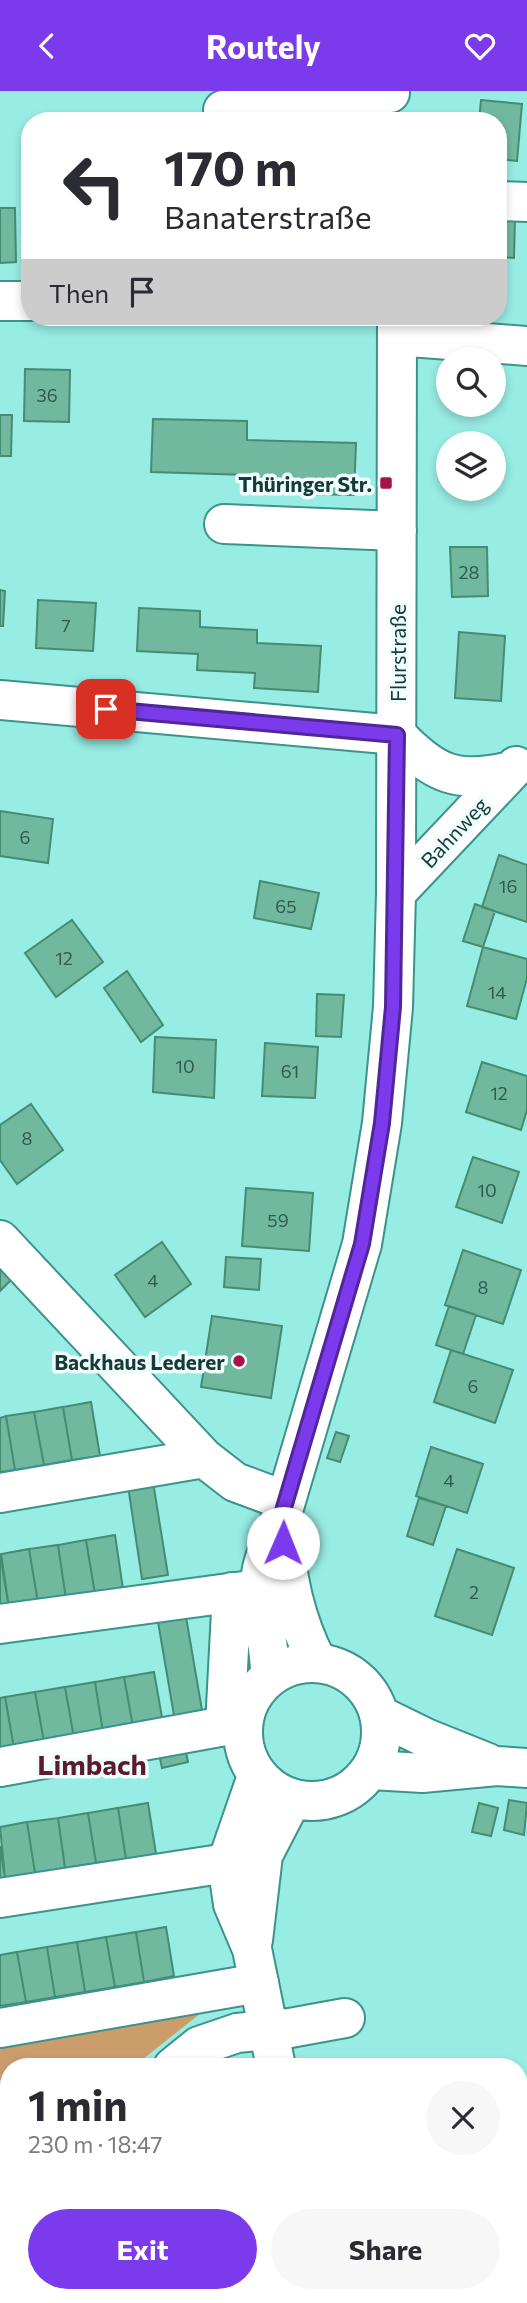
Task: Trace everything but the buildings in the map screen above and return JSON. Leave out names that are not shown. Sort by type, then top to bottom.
[{"type":"street","points":[[223,110],[390,102]]},
{"type":"street","points":[[507,201],[527,202]]},
{"type":"street","points":[[0,301],[21,301]]},
{"type":"street","points":[[397,326],[527,346]]},
{"type":"street","name":"Flurstraße","points":[[270,1676],[271,1658],[246,1590],[264,1559],[283,1511],[362,1244],[382,1123],[393,1007],[397,735],[397,326]]},
{"type":"street","points":[[224,524],[397,531]]},
{"type":"street","points":[[0,700],[397,735]]},
{"type":"street","name":"Bahnweg","points":[[397,735],[419,757],[445,774],[480,778],[519,763]]},
{"type":"street","name":"Bahnweg","points":[[396,893],[519,763]]},
{"type":"street","points":[[0,1240],[204,1458],[235,1482],[283,1511]]},
{"type":"street","points":[[0,1493],[204,1458]]},
{"type":"street","name":"Flurstraße","points":[[283,1511],[288,1586],[300,1628],[317,1662]]},
{"type":"street","points":[[0,1624],[246,1590],[225,1725],[0,1766]]},
{"type":"street","points":[[317,1662],[345,1670],[368,1689],[381,1716],[382,1744],[372,1770],[350,1791],[322,1802],[292,1799],[273,1790],[257,1776],[245,1754],[242,1726],[251,1698],[270,1676],[292,1665],[317,1662]]},
{"type":"street","points":[[381,1716],[428,1739],[512,1767]]},
{"type":"street","points":[[372,1770],[422,1773],[512,1767]]},
{"type":"street","points":[[257,1776],[227,1863],[233,1904],[256,1966],[274,2058]]},
{"type":"street","points":[[256,1966],[263,1855],[292,1799]]},
{"type":"street","points":[[0,1898],[227,1863]]},
{"type":"street","points":[[0,2028],[256,1966]]},
{"type":"street","points":[[184,2058],[199,2046],[237,2033],[345,2018]]},
{"type":"shaded area","points":[[216,2001],[144,2058],[0,2058],[0,2038]]},
{"type":"place","name":"Thüringer Str.","points":[[386,483]]},
{"type":"place","name":"Backhaus Lederer","points":[[239,1361]]},
{"type":"district","name":"Limbach","points":[[92,1764]]},
{"type":"route","points":[[106,709],[397,735],[393,1007],[382,1123],[362,1244],[280,1521],[283,1543]]}]
